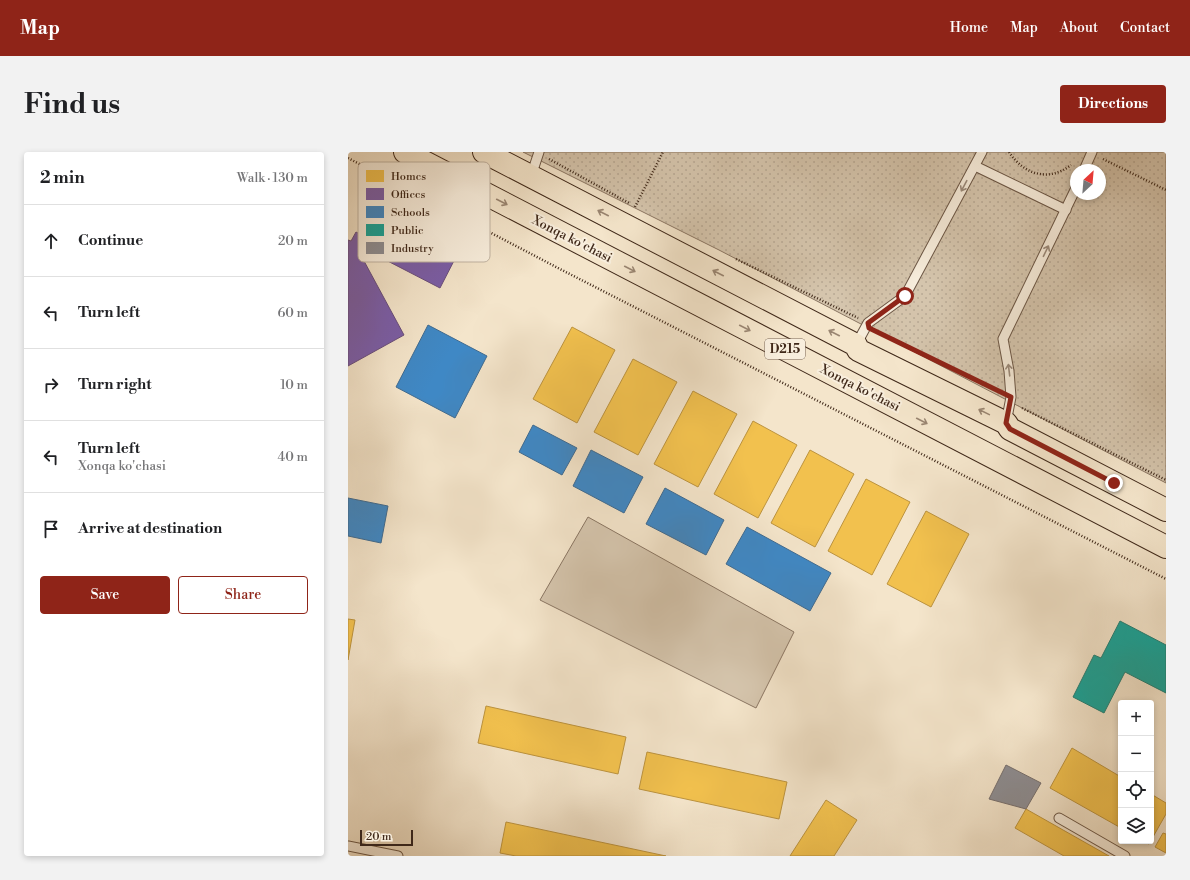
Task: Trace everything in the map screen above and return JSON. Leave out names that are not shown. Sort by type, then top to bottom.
[{"type":"main road","name":"Xonqa ko'chasi","points":[[405,152],[424,162]]},
{"type":"main road","name":"D215","points":[[484,152],[856,345],[858,350],[1006,423],[1010,429],[1166,510]]},
{"type":"main road","name":"Xonqa ko'chasi","points":[[490,196],[1166,546]]},
{"type":"main road","points":[[1102,514],[1114,483]]},
{"type":"lane","points":[[856,345],[868,323],[905,296],[982,152]]},
{"type":"lane","points":[[531,176],[539,153]]},
{"type":"lane","points":[[1087,164],[1092,153]]},
{"type":"lane","points":[[975,166],[1066,210]]},
{"type":"lane","points":[[1006,423],[1011,397],[1009,371],[1003,339],[1071,200]]},
{"type":"lane","points":[[1059,818],[1125,856]]},
{"type":"lane","points":[[348,846],[398,856]]},
{"type":"path","points":[[636,207],[663,152]]},
{"type":"path","points":[[1009,152],[1017,163],[1028,171],[1040,175],[1053,174],[1064,170],[1074,163]]},
{"type":"path","points":[[539,153],[640,209]]},
{"type":"path","points":[[1092,153],[1166,190]]},
{"type":"path","points":[[348,158],[358,163]]},
{"type":"path","points":[[490,233],[1166,579]]},
{"type":"path","points":[[733,257],[868,323],[869,328],[1011,397],[1012,403],[1166,480]]},
{"type":"shaded area","points":[[523,152],[1166,152],[1166,483],[719,250]]},
{"type":"shaded area","points":[[588,517],[794,632],[756,708],[540,600]]},
{"type":"building: Homes","points":[[572,327],[615,350],[577,423],[533,399]]},
{"type":"building: Homes","points":[[633,359],[677,382],[638,455],[594,432]]},
{"type":"building: Homes","points":[[693,391],[737,414],[698,487],[654,464]]},
{"type":"building: Homes","points":[[753,421],[797,445],[758,518],[714,494]]},
{"type":"building: Homes","points":[[810,450],[854,474],[815,547],[771,523]]},
{"type":"building: Homes","points":[[866,479],[910,502],[872,575],[828,551]]},
{"type":"building: Homes","points":[[926,511],[969,534],[931,607],[887,584]]},
{"type":"building: Homes","points":[[348,619],[355,620],[348,660]]},
{"type":"building: Homes","points":[[486,706],[626,737],[618,774],[478,743]]},
{"type":"building: Homes","points":[[1072,748],[1118,775],[1118,826],[1050,788]]},
{"type":"building: Homes","points":[[647,752],[787,782],[779,819],[639,789]]},
{"type":"building: Homes","points":[[1154,796],[1166,803],[1166,814],[1154,835]]},
{"type":"building: Homes","points":[[826,800],[857,820],[834,856],[790,856]]},
{"type":"building: Homes","points":[[1026,809],[1109,856],[1064,856],[1015,828]]},
{"type":"building: Homes","points":[[506,822],[666,856],[516,856],[500,853]]},
{"type":"building: Homes","points":[[1163,833],[1166,834],[1166,853],[1155,847]]},
{"type":"building: Offices","points":[[356,232],[358,233],[358,262],[365,262],[404,335],[348,366],[348,240],[351,241]]},
{"type":"building: Offices","points":[[390,262],[453,262],[440,288]]},
{"type":"building: Schools","points":[[428,325],[487,356],[455,418],[396,387]]},
{"type":"building: Schools","points":[[533,425],[577,448],[562,475],[519,452]]},
{"type":"building: Schools","points":[[591,450],[643,477],[624,513],[573,486]]},
{"type":"building: Schools","points":[[665,488],[724,520],[706,555],[646,524]]},
{"type":"building: Schools","points":[[348,498],[388,506],[381,543],[348,536]]},
{"type":"building: Schools","points":[[747,527],[831,573],[810,611],[726,564]]},
{"type":"building: Public","points":[[1120,621],[1166,645],[1166,693],[1125,672],[1104,713],[1073,697],[1094,655],[1101,658]]},
{"type":"building: Industry","points":[[1006,765],[1041,783],[1026,809],[989,799]]},
{"type":"route","points":[[905,296],[868,323],[869,328],[1011,397],[1006,423],[1010,429],[1114,483]]}]
